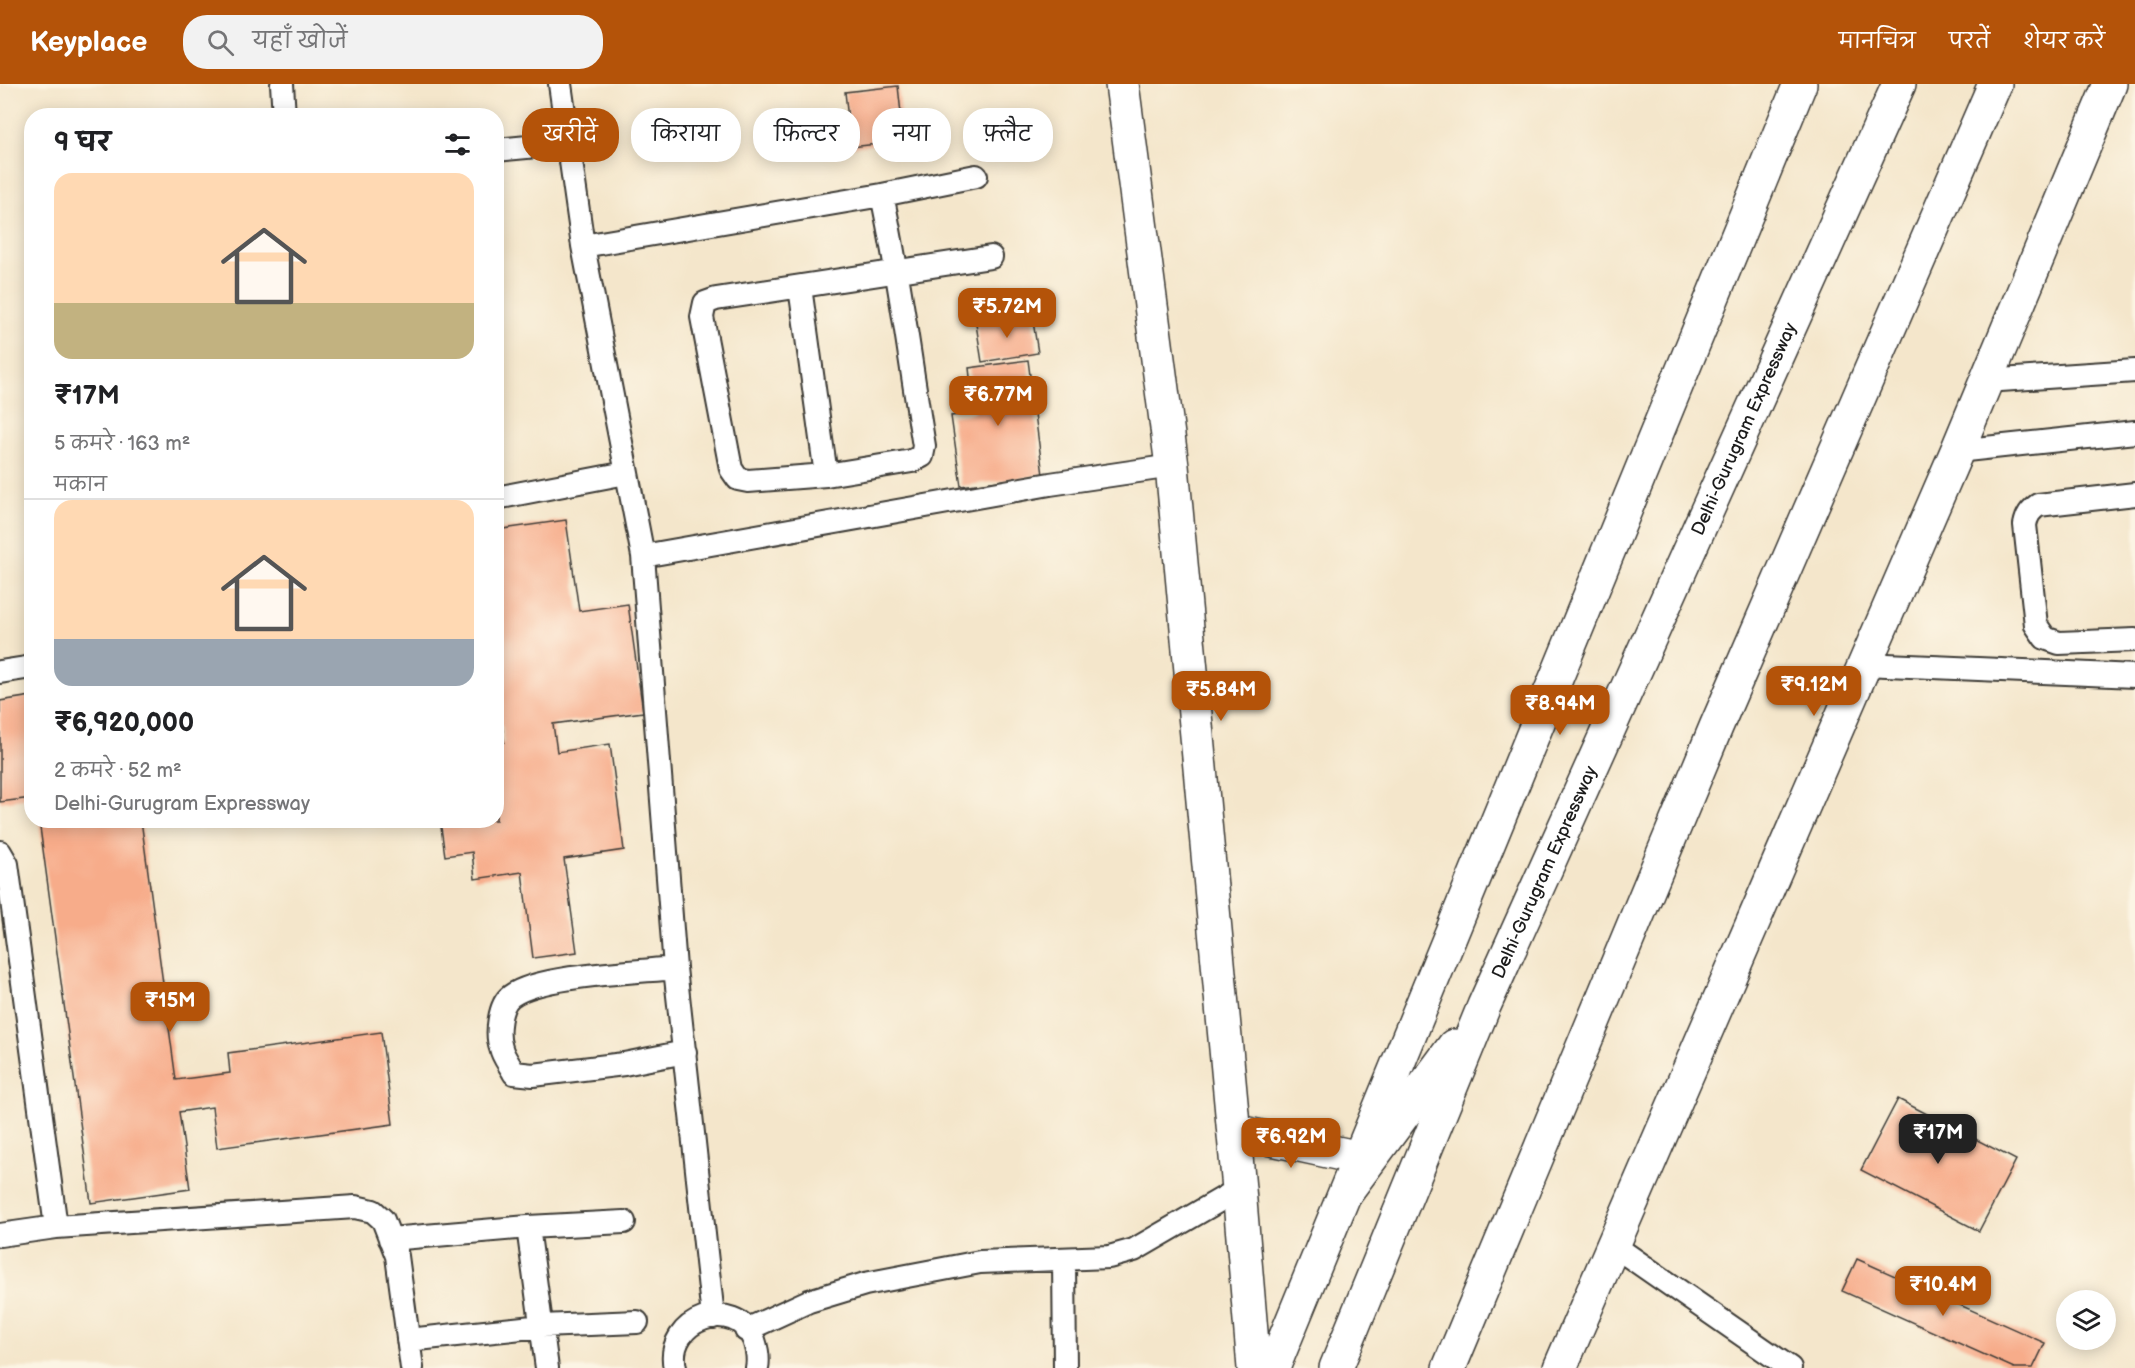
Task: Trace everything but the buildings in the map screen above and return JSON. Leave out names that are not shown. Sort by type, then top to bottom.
[{"type":"main road","points":[[1122,84],[1172,466],[1254,1368]]},
{"type":"main road","points":[[1273,1368],[1800,84]]},
{"type":"main road","name":"Delhi-Gurugram Expressway","points":[[1336,1368],[1484,1006],[1899,84]]},
{"type":"main road","points":[[1449,1368],[1716,727],[1995,84]]},
{"type":"main road","points":[[1560,1368],[1957,451],[2110,84]]},
{"type":"main road","points":[[1346,1192],[1484,1006]]},
{"type":"main road","points":[[1234,1131],[1360,1158]]},
{"type":"lane","points":[[282,84],[284,108]]},
{"type":"lane","points":[[560,84],[564,108]]},
{"type":"lane","points":[[504,149],[522,148]]},
{"type":"lane","points":[[572,162],[583,246],[643,556],[675,968],[713,1317]]},
{"type":"lane","points":[[583,246],[882,195],[976,176]]},
{"type":"lane","points":[[882,195],[896,271],[924,446],[922,456],[912,461],[826,475],[748,481],[738,479],[731,469],[702,317],[705,303],[716,299],[800,287],[896,271],[991,257]]},
{"type":"lane","points":[[800,287],[826,475]]},
{"type":"lane","points":[[1986,381],[2135,370]]},
{"type":"lane","points":[[1957,451],[2135,432]]},
{"type":"lane","points":[[643,556],[1039,486],[1172,466]]},
{"type":"lane","points":[[504,497],[626,474]]},
{"type":"lane","points":[[2135,494],[2038,506],[2031,510],[2025,525],[2036,625],[2045,638],[2059,643],[2135,640]]},
{"type":"lane","points":[[1864,664],[2135,676]]},
{"type":"lane","points":[[0,672],[24,669]]},
{"type":"lane","points":[[0,852],[7,864],[56,1227]]},
{"type":"lane","points":[[675,968],[544,982],[511,996],[502,1008],[499,1022],[500,1047],[514,1073],[533,1075],[624,1064],[685,1052]]},
{"type":"lane","points":[[746,1330],[809,1301],[865,1284],[980,1262],[1109,1257],[1134,1250],[1239,1189]]},
{"type":"lane","points":[[0,1235],[56,1227],[355,1207],[373,1211],[384,1220],[397,1256],[412,1368]]},
{"type":"lane","points":[[390,1239],[528,1227],[624,1222]]},
{"type":"lane","points":[[528,1227],[547,1368]]},
{"type":"lane","points":[[1613,1245],[1790,1368]]},
{"type":"lane","points":[[1064,1259],[1065,1368]]},
{"type":"lane","points":[[675,1368],[673,1361],[675,1346],[681,1333],[692,1323],[705,1317],[719,1316],[732,1319],[752,1336],[757,1348],[756,1368]]},
{"type":"lane","points":[[408,1340],[542,1326],[637,1322]]}]
